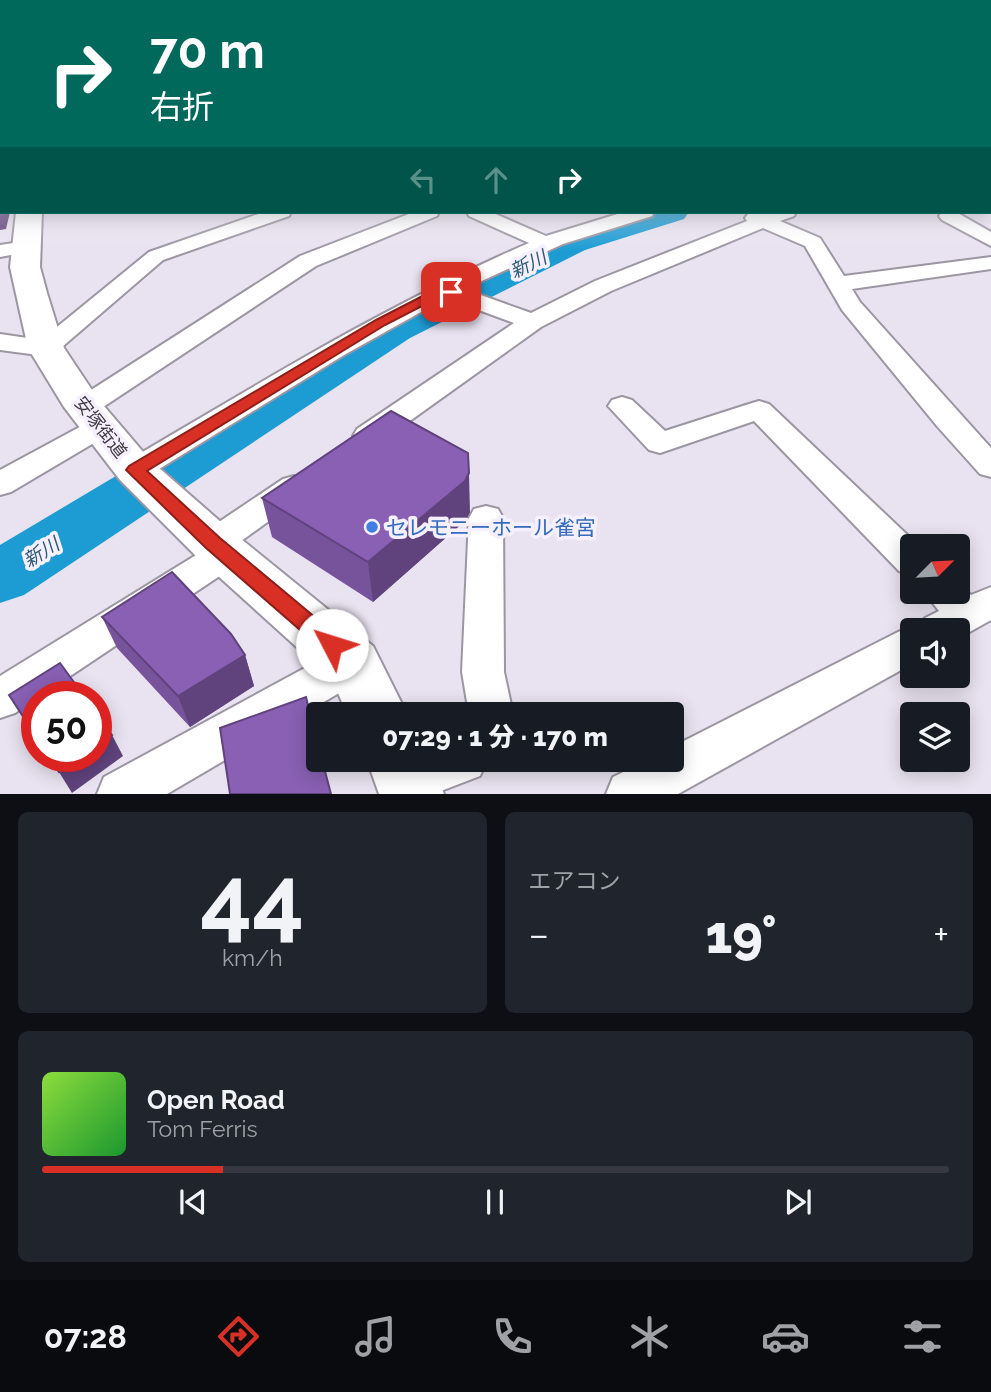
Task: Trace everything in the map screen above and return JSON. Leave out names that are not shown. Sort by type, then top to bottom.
[{"type":"main road","name":"安塚街道","points":[[28,214],[13,249],[25,267],[46,348],[91,418],[146,479],[219,549],[353,663],[371,702]]},
{"type":"street","points":[[0,342],[14,346],[46,348],[156,257],[276,214]]},
{"type":"street","points":[[0,484],[308,261],[425,214]]},
{"type":"street","points":[[480,214],[545,243]]},
{"type":"street","points":[[146,479],[380,323],[455,293],[545,243],[639,214]]},
{"type":"street","points":[[349,448],[531,322],[751,216],[769,214]]},
{"type":"street","points":[[751,216],[813,242],[849,305],[991,467]]},
{"type":"street","points":[[949,216],[991,240]]},
{"type":"street","points":[[837,284],[991,263]]},
{"type":"street","points":[[455,293],[531,322]]},
{"type":"street","points":[[622,406],[660,443],[759,410],[900,549]]},
{"type":"street","points":[[0,699],[219,549],[315,472]]},
{"type":"street","points":[[485,518],[484,672],[489,702]]},
{"type":"street","points":[[630,793],[900,650]]},
{"type":"street","points":[[121,793],[353,663]]},
{"type":"building","points":[[391,411],[468,453],[469,473],[465,481],[368,562],[262,498]]},
{"type":"building","points":[[172,572],[231,634],[245,655],[178,696],[102,617]]},
{"type":"building","points":[[60,663],[73,681],[31,681]]},
{"type":"building","points":[[21,687],[21,713],[9,695]]},
{"type":"building","points":[[306,697],[306,772],[325,772],[331,794],[230,794],[220,728]]},
{"type":"waterway","name":"新川","points":[[0,577],[394,329],[572,242],[665,214]]},
{"type":"place","name":"セレモニーホール雀宮","points":[[372,527]]},
{"type":"route","points":[[332,645],[213,543],[135,470],[380,323],[444,289],[451,292]]}]
